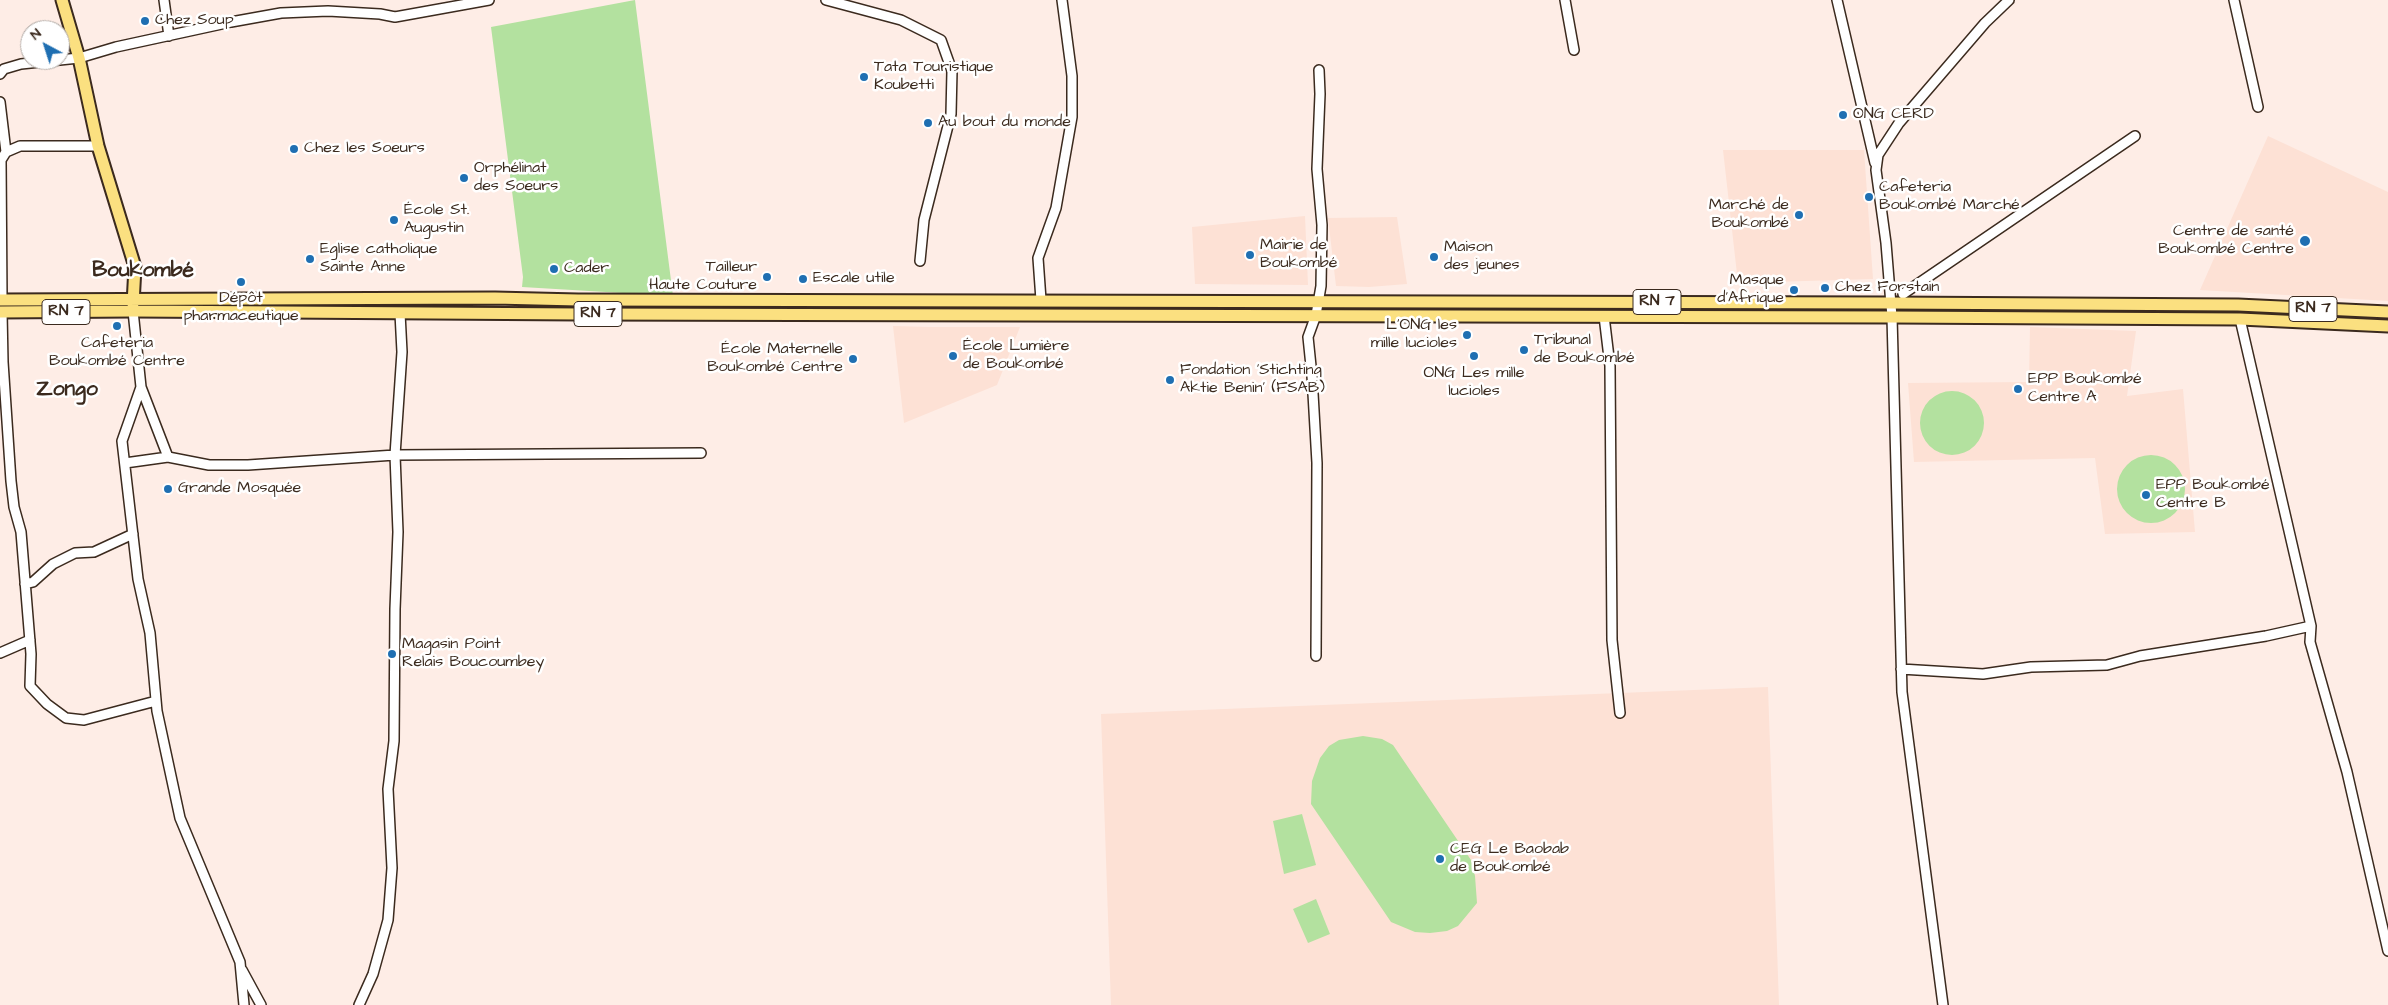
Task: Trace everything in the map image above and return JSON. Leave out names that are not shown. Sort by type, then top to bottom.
[{"type":"main road","points":[[62,0],[79,58],[98,146],[135,267],[133,311]]},
{"type":"main road","name":"RN 7","points":[[1,300],[134,298],[1890,303],[2238,305],[2388,312]]},
{"type":"main road","name":"RN 7","points":[[1,317],[20,312],[133,311],[1892,317],[2240,320],[2388,326]]},
{"type":"street","points":[[164,0],[169,36]]},
{"type":"street","points":[[0,74],[4,69],[21,64],[79,58],[116,47],[281,13],[328,11],[380,14],[396,17],[489,0]]},
{"type":"street","points":[[826,0],[902,20],[941,40],[952,71],[951,114],[924,220],[920,261]]},
{"type":"street","points":[[1041,300],[1038,258],[1056,208],[1072,117],[1072,76],[1062,0]]},
{"type":"street","points":[[1565,0],[1574,50]]},
{"type":"street","points":[[1837,0],[1868,129],[1876,170],[1886,243],[1892,317],[1902,692],[1920,841],[1944,1005]]},
{"type":"street","points":[[1876,170],[1878,155],[1899,123],[1985,23],[2009,0]]},
{"type":"street","points":[[2234,0],[2258,107]]},
{"type":"street","points":[[1316,656],[1316,463],[1312,376],[1308,337],[1316,315],[1318,301],[1322,225],[1317,176],[1320,94],[1318,70]]},
{"type":"street","points":[[0,102],[6,152]]},
{"type":"street","points":[[1903,294],[2135,136]]},
{"type":"street","points":[[1,300],[1,160],[6,152],[20,146],[98,146]]},
{"type":"street","points":[[133,311],[141,387],[168,457]]},
{"type":"street","points":[[359,1005],[373,974],[388,920],[391,877],[388,789],[394,741],[395,609],[398,532],[395,455],[402,352],[400,313]]},
{"type":"street","points":[[1604,316],[1610,366],[1612,640],[1620,713]]},
{"type":"street","points":[[1,317],[11,481],[21,532],[30,640],[30,686],[47,704],[66,718],[84,720],[156,701]]},
{"type":"street","points":[[2240,320],[2312,626],[2310,642],[2347,772],[2388,951]]},
{"type":"street","points":[[141,387],[122,441],[138,580],[150,633],[156,701],[180,818],[240,967],[262,1005]]},
{"type":"street","points":[[125,464],[168,457],[209,465],[248,465],[395,455],[701,452]]},
{"type":"street","points":[[25,584],[33,582],[53,564],[75,553],[94,552],[133,534]]},
{"type":"street","points":[[1901,669],[1983,674],[2031,667],[2107,665],[2140,656],[2266,636],[2312,626]]},
{"type":"street","points":[[0,653],[30,640]]},
{"type":"street","points":[[240,967],[244,1005]]},
{"type":"shaded area","name":"Centre de santé Boukombé Centre","points":[[2268,136],[2388,192],[2388,301],[2200,290]]},
{"type":"shaded area","name":"Marché de Boukombé","points":[[1723,150],[1864,150],[1873,279],[1738,283]]},
{"type":"shaded area","name":"Mairie de Boukombé","points":[[1305,216],[1308,285],[1195,284],[1192,227]]},
{"type":"shaded area","points":[[1397,217],[1407,284],[1369,287],[1336,286],[1328,218]]},
{"type":"shaded area","name":"École Lumière de Boukombé","points":[[893,326],[1020,327],[997,385],[904,423]]},
{"type":"shaded area","name":"EPP Boukombé Centre A","points":[[2030,327],[2136,331],[2127,396],[2183,389],[2195,532],[2105,534],[2095,458],[1914,462],[1908,383],[2029,382]]},
{"type":"shaded area","name":"CEG Le Baobab de Boukombé","points":[[1768,687],[1779,1005],[1111,1005],[1101,714]]},
{"type":"green space","points":[[635,0],[673,296],[522,287],[523,277],[491,27]]},
{"type":"green space","points":[[1952,391],[1964,393],[1975,400],[1982,411],[1984,423],[1982,435],[1975,446],[1964,453],[1952,455],[1940,453],[1929,446],[1922,435],[1920,423],[1922,411],[1929,400],[1940,393]]},
{"type":"green space","points":[[2151,455],[2164,458],[2175,465],[2182,476],[2185,489],[2182,502],[2175,513],[2164,520],[2151,523],[2138,520],[2127,513],[2120,502],[2117,489],[2120,476],[2127,465],[2138,458]]},
{"type":"green space","points":[[1363,736],[1382,739],[1393,745],[1471,860],[1475,876],[1477,903],[1458,926],[1447,931],[1430,933],[1415,932],[1391,922],[1311,804],[1312,781],[1320,758],[1329,746],[1339,740]]},
{"type":"green space","points":[[1302,814],[1316,865],[1284,874],[1273,821]]},
{"type":"green space","points":[[1316,899],[1330,934],[1308,943],[1293,909]]},
{"type":"place","name":"Chez Soup","points":[[145,21]]},
{"type":"place","name":"Tata Touristique Koubetti","points":[[864,77]]},
{"type":"place","name":"ONG CERD","points":[[1843,115]]},
{"type":"place","name":"Au bout du monde","points":[[928,123]]},
{"type":"place","name":"Chez les Soeurs","points":[[294,149]]},
{"type":"place","name":"Orphélinat des Soeurs","points":[[464,178]]},
{"type":"place","name":"Cafeteria Boukombé Marché","points":[[1869,197]]},
{"type":"place","name":"Marché de Boukombé","points":[[1799,215]]},
{"type":"place","name":"École St. Augustin","points":[[394,220]]},
{"type":"place","name":"Centre de santé Boukombé Centre","points":[[2305,241]]},
{"type":"place","name":"Mairie de Boukombé","points":[[1250,255]]},
{"type":"place","name":"Maison des jeunes","points":[[1434,257]]},
{"type":"place","name":"Eglise catholique Sainte Anne","points":[[310,259]]},
{"type":"place","name":"Cader","points":[[554,269]]},
{"type":"place","name":"Tailleur Haute Couture","points":[[767,277]]},
{"type":"place","name":"Escale utile","points":[[803,279]]},
{"type":"place","name":"Dépôt pharmaceutique","points":[[241,282]]},
{"type":"place","name":"Chez Forstain","points":[[1825,288]]},
{"type":"place","name":"Masque d'Afrique","points":[[1794,290]]},
{"type":"place","name":"Cafeteria Boukombé Centre","points":[[117,326]]},
{"type":"place","name":"L'ONG les mille lucioles","points":[[1467,335]]},
{"type":"place","name":"Tribunal de Boukombé","points":[[1524,350]]},
{"type":"place","name":"École Lumière de Boukombé","points":[[953,356]]},
{"type":"place","name":"ONG Les mille lucioles","points":[[1474,356]]},
{"type":"place","name":"École Maternelle Boukombé Centre","points":[[853,359]]},
{"type":"place","name":"Fondation 'Stichting Aktie Benin' (FSAB)","points":[[1170,380]]},
{"type":"place","name":"EPP Boukombé Centre A","points":[[2018,389]]},
{"type":"place","name":"Grande Mosquée","points":[[168,489]]},
{"type":"place","name":"EPP Boukombé Centre B","points":[[2146,495]]},
{"type":"place","name":"Magasin Point Relais Boucoumbey","points":[[392,654]]},
{"type":"place","name":"CEG Le Baobab de Boukombé","points":[[1440,859]]},
{"type":"district","name":"Boukombé","points":[[143,272]]},
{"type":"district","name":"Zongo","points":[[67,391]]}]
